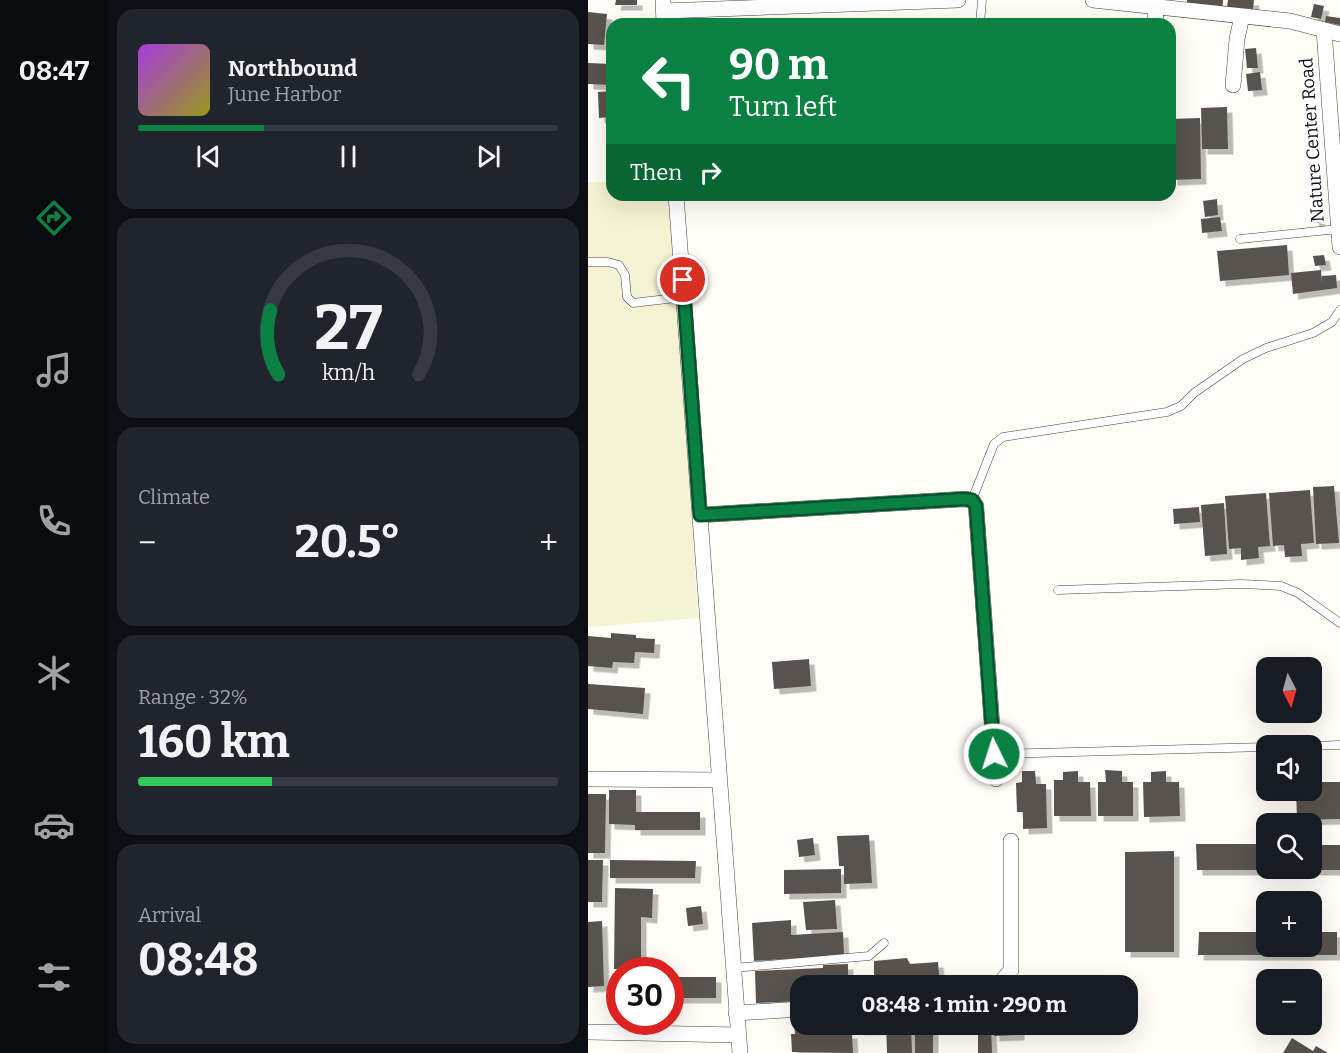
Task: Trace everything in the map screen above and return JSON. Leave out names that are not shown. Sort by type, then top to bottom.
[{"type":"street","points":[[664,12],[958,0]]},
{"type":"street","points":[[1093,0],[1290,21],[1340,34]]},
{"type":"street","points":[[1155,7],[1156,18]]},
{"type":"street","points":[[1233,85],[1237,39],[1242,16]]},
{"type":"street","name":"Nature Center Road","points":[[1324,30],[1340,247]]},
{"type":"street","points":[[676,201],[740,1053]]},
{"type":"street","points":[[700,515],[952,499],[972,500],[976,506],[996,779]]},
{"type":"street","points":[[588,779],[720,780]]},
{"type":"street","points":[[1007,975],[1011,970],[1011,841]]},
{"type":"street","points":[[736,1013],[790,1010]]},
{"type":"street","points":[[588,1032],[739,1035]]},
{"type":"lane","points":[[980,18],[982,0]]},
{"type":"lane","points":[[1240,239],[1338,229]]},
{"type":"lane","points":[[588,262],[608,262],[619,265],[625,275],[627,297],[633,303],[684,297]]},
{"type":"lane","points":[[972,500],[994,444],[1003,437],[1167,412],[1181,406],[1194,393],[1243,359],[1266,348],[1313,333],[1332,322],[1340,310]]},
{"type":"lane","points":[[1058,590],[1242,584],[1281,586],[1298,593],[1340,622]]},
{"type":"lane","points":[[1322,746],[1340,745]]},
{"type":"lane","points":[[994,754],[1256,747]]},
{"type":"lane","points":[[734,968],[869,956],[884,943]]},
{"type":"shaded area","points":[[588,182],[606,182],[606,201],[671,201],[698,618],[588,627]]},
{"type":"building","points":[[616,0],[637,0],[637,5],[615,5]]},
{"type":"building","points":[[1187,0],[1223,0],[1222,13],[1187,10]]},
{"type":"building","points":[[1228,0],[1254,0],[1253,9],[1227,7]]},
{"type":"building","points":[[1314,4],[1324,6],[1321,19],[1311,17]]},
{"type":"building","points":[[588,12],[607,14],[604,45],[588,44]]},
{"type":"building","points":[[1326,16],[1340,18],[1340,25],[1325,22]]},
{"type":"building","points":[[1256,48],[1258,68],[1247,68],[1245,49]]},
{"type":"building","points":[[588,63],[606,64],[606,85],[588,84]]},
{"type":"building","points":[[1260,72],[1262,90],[1248,91],[1246,74]]},
{"type":"building","points":[[606,91],[606,117],[599,118],[598,92]]},
{"type":"building","points":[[1227,107],[1228,149],[1202,149],[1201,108]]},
{"type":"building","points":[[1200,118],[1201,179],[1176,180],[1176,119]]},
{"type":"building","points":[[1312,197],[1317,197],[1320,223],[1314,223]]},
{"type":"building","points":[[1217,199],[1218,215],[1205,217],[1203,201]]},
{"type":"building","points":[[1220,217],[1222,231],[1202,233],[1201,219]]},
{"type":"building","points":[[1287,245],[1289,275],[1220,281],[1217,251]]},
{"type":"building","points":[[1324,255],[1326,265],[1315,266],[1313,256]]},
{"type":"building","points":[[1321,270],[1322,283],[1322,276],[1336,275],[1337,288],[1293,294],[1291,273]]},
{"type":"building","points":[[1334,486],[1339,543],[1316,544],[1313,487]]},
{"type":"building","points":[[1310,490],[1314,543],[1301,544],[1302,556],[1285,557],[1284,545],[1273,546],[1269,493]]},
{"type":"building","points":[[1266,493],[1270,546],[1258,547],[1259,558],[1241,560],[1241,548],[1229,549],[1225,496]]},
{"type":"building","points":[[1224,503],[1227,554],[1205,556],[1201,505]]},
{"type":"building","points":[[1199,507],[1200,522],[1174,524],[1173,509]]},
{"type":"building","points":[[611,633],[655,639],[654,653],[635,652],[634,663],[613,662],[612,668],[588,666],[588,636],[611,638]]},
{"type":"building","points":[[809,659],[811,686],[774,689],[772,662]]},
{"type":"building","points":[[588,684],[645,688],[643,714],[588,709]]},
{"type":"building","points":[[1105,770],[1122,771],[1122,782],[1133,782],[1133,816],[1098,816],[1098,782],[1106,782]]},
{"type":"building","points":[[1022,771],[1035,771],[1036,784],[1046,784],[1047,828],[1023,829],[1023,812],[1017,812],[1016,783],[1022,782]]},
{"type":"building","points":[[1078,771],[1078,782],[1090,782],[1091,816],[1054,816],[1054,780],[1063,780],[1063,772]]},
{"type":"building","points":[[1166,771],[1166,782],[1179,782],[1180,816],[1144,817],[1143,782],[1151,782],[1151,772]]},
{"type":"building","points":[[1322,782],[1340,782],[1340,819],[1322,819],[1322,813],[1297,813],[1296,801],[1322,801]]},
{"type":"building","points":[[609,790],[636,790],[636,812],[700,812],[700,830],[635,830],[635,825],[609,824]]},
{"type":"building","points":[[588,794],[606,794],[605,853],[588,853]]},
{"type":"building","points":[[869,835],[872,883],[844,884],[844,866],[839,866],[837,836]]},
{"type":"building","points":[[813,838],[815,855],[799,857],[797,840]]},
{"type":"building","points":[[1196,844],[1256,844],[1256,870],[1197,870]]},
{"type":"building","points":[[1322,845],[1340,845],[1340,870],[1322,870]]},
{"type":"building","points":[[1174,851],[1174,952],[1125,952],[1125,852]]},
{"type":"building","points":[[588,860],[603,860],[602,902],[588,902]]},
{"type":"building","points":[[610,860],[696,861],[695,878],[610,878]]},
{"type":"building","points":[[841,869],[841,893],[784,894],[784,870]]},
{"type":"building","points":[[615,888],[653,889],[652,918],[641,917],[641,957],[614,957]]},
{"type":"building","points":[[835,900],[837,929],[806,930],[803,902]]},
{"type":"building","points":[[701,906],[703,924],[688,926],[686,908]]},
{"type":"building","points":[[791,920],[791,935],[843,932],[844,955],[754,961],[752,923]]},
{"type":"building","points":[[602,921],[604,986],[588,987],[588,922]]},
{"type":"building","points":[[1199,932],[1256,932],[1256,955],[1198,955]]},
{"type":"building","points":[[1322,932],[1337,932],[1337,955],[1322,955]]},
{"type":"building","points":[[907,958],[910,964],[938,962],[939,975],[874,975],[874,961]]},
{"type":"building","points":[[848,964],[848,975],[790,975],[790,1001],[756,1003],[755,971],[823,968],[823,965]]},
{"type":"building","points":[[684,977],[716,977],[716,998],[684,998]]},
{"type":"building","points":[[791,1035],[852,1035],[853,1053],[792,1052]]},
{"type":"building","points":[[886,1035],[911,1035],[912,1053],[887,1053]]},
{"type":"building","points":[[915,1035],[933,1035],[933,1053],[915,1053]]},
{"type":"building","points":[[978,1035],[991,1035],[992,1053],[978,1053]]},
{"type":"building","points":[[1292,1038],[1313,1051],[1316,1046],[1328,1053],[1283,1053]]},
{"type":"route","points":[[683,280],[700,515],[964,499],[972,500],[976,506],[994,754]]}]
